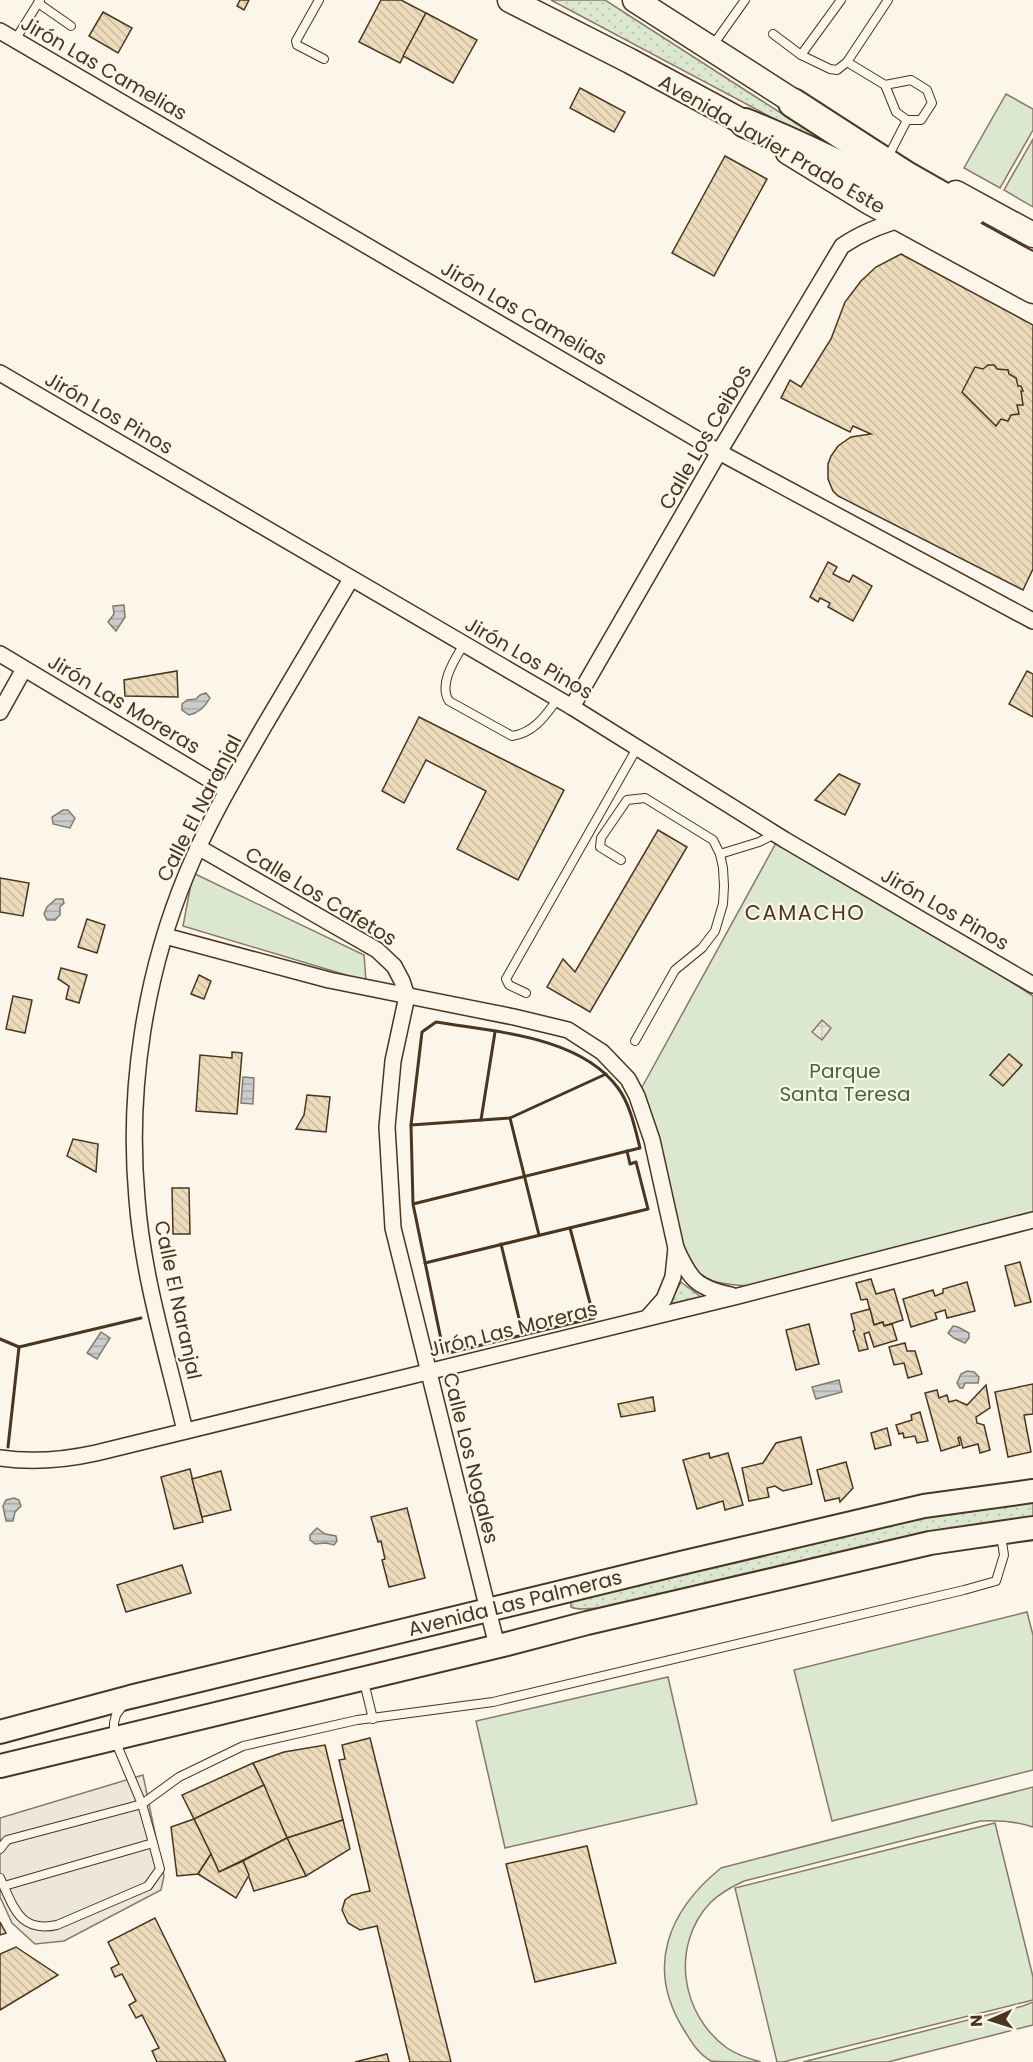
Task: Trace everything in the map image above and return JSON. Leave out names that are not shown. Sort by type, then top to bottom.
[{"type":"highway","points":[[793,103],[906,176],[1033,248]]},
{"type":"highway","points":[[745,123],[799,145],[860,175],[1033,268]]},
{"type":"main road","name":"Avenida Javier Prado Este","points":[[510,0],[745,123],[831,179],[1033,291]]},
{"type":"main road","points":[[634,0],[793,103],[1033,235]]},
{"type":"main road","name":"Avenida Las Palmeras","points":[[0,1732],[130,1697],[564,1590],[924,1506],[1033,1491]]},
{"type":"main road","name":"Avenida Las Palmeras","points":[[0,1766],[587,1623],[930,1543],[1033,1528]]},
{"type":"main road","points":[[564,1590],[565,1609],[570,1616],[587,1623]]},
{"type":"main road","points":[[432,1623],[447,1633],[451,1642],[450,1651],[445,1659]]},
{"type":"street","name":"Jirón Las Camelias","points":[[0,32],[719,452],[1033,621]]},
{"type":"street","name":"Calle Los Ceibos","points":[[572,707],[719,452],[842,246],[857,236],[902,219]]},
{"type":"street","name":"Jirón Los Pinos","points":[[0,373],[572,707],[775,834],[1033,985]]},
{"type":"street","name":"Calle El Naranjal","points":[[185,1431],[146,1271],[137,1207],[135,1156],[137,1091],[141,1044],[152,984],[178,896],[198,847],[227,790],[351,579]]},
{"type":"street","name":"Jirón Las Moreras","points":[[0,654],[227,790]]},
{"type":"street","points":[[0,712],[24,669]]},
{"type":"street","name":"Calle Los Cafetos","points":[[198,847],[377,950],[394,966],[407,996]]},
{"type":"street","points":[[165,936],[329,980],[568,1030],[602,1052],[628,1079],[637,1096],[652,1140],[676,1248],[688,1273],[710,1291],[738,1296]]},
{"type":"street","name":"Calle Los Nogales","points":[[407,996],[393,1062],[387,1127],[393,1228],[496,1646]]},
{"type":"street","name":"Jirón Las Moreras","points":[[0,1458],[28,1461],[74,1458],[738,1296],[1033,1220]]},
{"type":"street","points":[[648,1317],[664,1299],[673,1277],[676,1248]]},
{"type":"lane","points":[[319,0],[297,45],[324,58]]},
{"type":"lane","points":[[710,50],[745,0]]},
{"type":"lane","points":[[801,55],[841,0]]},
{"type":"lane","points":[[773,34],[801,55],[837,70],[847,62],[888,0]]},
{"type":"lane","points":[[15,40],[39,2],[71,26]]},
{"type":"lane","points":[[847,62],[885,85],[896,112],[907,120],[921,120],[932,103],[927,90],[911,80],[885,85]]},
{"type":"lane","points":[[888,157],[907,120]]},
{"type":"lane","points":[[464,644],[449,669],[446,692],[449,701],[512,736],[519,735],[539,724],[557,700]]},
{"type":"lane","points":[[526,993],[509,985],[506,979],[637,748]]},
{"type":"lane","points":[[621,860],[600,847],[601,838],[627,800],[645,798],[713,840],[720,854],[723,868],[723,904],[715,931],[702,948],[675,970],[635,1041]]},
{"type":"lane","points":[[720,854],[759,842],[775,834]]},
{"type":"lane","points":[[0,1849],[7,1840],[142,1804],[179,1777],[243,1746],[357,1720],[493,1702],[996,1581],[1004,1555],[1001,1532]]},
{"type":"lane","points":[[364,1678],[373,1719]]},
{"type":"lane","points":[[0,1878],[21,1920],[33,1926],[45,1928],[148,1886],[160,1869],[142,1804],[114,1738],[116,1715],[130,1697]]},
{"type":"lane","points":[[4,1886],[153,1843]]},
{"type":"green space","points":[[551,0],[605,0],[832,146],[829,148]]},
{"type":"green space","points":[[1006,94],[1033,109],[1033,130],[1000,188],[964,168]]},
{"type":"green space","points":[[1033,139],[1033,207],[1004,190]]},
{"type":"green space","name":"Parque Santa Teresa","points":[[776,843],[936,934],[1033,996],[1033,1216],[752,1286],[713,1281],[700,1274],[692,1266],[682,1247],[641,1089]]},
{"type":"green space","points":[[193,873],[364,955],[366,981],[183,926]]},
{"type":"green space","points":[[681,1282],[701,1297],[669,1304]]},
{"type":"green space","points":[[1033,1500],[1033,1519],[1006,1521],[889,1541],[607,1609],[571,1607],[571,1601],[930,1514]]},
{"type":"green space","points":[[1027,1612],[1033,1635],[1033,1770],[832,1821],[794,1670]]},
{"type":"green space","points":[[668,1677],[697,1804],[505,1848],[476,1721]]},
{"type":"green space","points":[[1033,1787],[1033,1827],[1006,1821],[980,1821],[744,1881],[718,1896],[697,1920],[689,1939],[686,1979],[691,1999],[699,2017],[711,2034],[727,2048],[761,2062],[711,2061],[695,2047],[672,2007],[666,1985],[665,1963],[668,1942],[687,1903],[721,1868]]},
{"type":"green space","points":[[995,1823],[1033,1977],[1033,2000],[777,2062],[735,1888]]},
{"type":"green space","points":[[1033,2002],[1033,2025],[888,2062],[803,2062],[1023,2006]]},
{"type":"shaded area","points":[[124,605],[125,617],[116,631],[108,622],[114,614],[113,606]]},
{"type":"shaded area","points":[[206,693],[210,698],[199,711],[189,715],[182,710],[182,704],[187,700],[196,699]]},
{"type":"shaded area","points":[[63,810],[68,810],[75,818],[70,828],[53,824],[52,817]]},
{"type":"shaded area","points":[[56,899],[63,899],[64,903],[60,907],[60,915],[55,920],[47,920],[44,914],[47,907]]},
{"type":"shaded area","points":[[822,1020],[831,1028],[822,1040],[812,1032]]},
{"type":"shaded area","points":[[243,1077],[254,1078],[253,1104],[241,1103]]},
{"type":"shaded area","points":[[953,1326],[969,1333],[969,1338],[965,1343],[948,1333]]},
{"type":"shaded area","points":[[101,1332],[110,1338],[97,1359],[87,1353]]},
{"type":"shaded area","points":[[967,1371],[974,1372],[979,1377],[978,1383],[965,1383],[963,1388],[960,1388],[957,1383],[961,1374]]},
{"type":"shaded area","points":[[839,1380],[842,1392],[816,1399],[812,1387]]},
{"type":"shaded area","points":[[14,1498],[19,1500],[21,1506],[15,1512],[13,1521],[6,1521],[3,1506],[6,1500]]},
{"type":"shaded area","points":[[317,1528],[325,1534],[336,1536],[337,1541],[334,1545],[315,1544],[310,1540],[310,1535]]},
{"type":"shaded area","points":[[143,1775],[164,1876],[161,1890],[64,1941],[35,1944],[12,1923],[0,1897],[0,1818]]},
{"type":"building","points":[[240,0],[249,0],[244,10],[237,6]]},
{"type":"building","points":[[381,0],[401,0],[426,13],[400,63],[359,42]]},
{"type":"building","points":[[103,12],[132,28],[118,53],[89,36]]},
{"type":"building","points":[[426,13],[477,40],[453,83],[403,56]]},
{"type":"building","points":[[580,88],[625,112],[614,132],[570,108]]},
{"type":"building","points":[[725,156],[767,179],[714,276],[672,253]]},
{"type":"building","points":[[901,254],[1033,325],[1033,569],[1023,590],[838,496],[828,479],[828,464],[831,456],[838,446],[851,437],[871,434],[853,426],[850,432],[781,398],[790,380],[801,387],[831,339],[845,302],[861,281],[876,267]]},
{"type":"building","points":[[988,365],[1008,370],[1009,374],[1016,378],[1018,386],[1021,386],[1023,391],[1021,391],[1023,405],[1017,405],[1019,414],[1011,415],[1008,421],[1001,419],[996,426],[962,392],[975,367],[983,369]]},
{"type":"building","points":[[828,562],[837,567],[833,574],[849,582],[853,575],[872,586],[853,621],[828,607],[830,603],[820,598],[818,602],[810,597]]},
{"type":"building","points":[[177,671],[178,697],[125,696],[124,680]]},
{"type":"building","points":[[1027,671],[1033,674],[1033,717],[1009,704]]},
{"type":"building","points":[[419,717],[564,790],[518,880],[457,849],[486,791],[426,760],[404,803],[382,791]]},
{"type":"building","points":[[839,774],[860,784],[845,815],[815,800]]},
{"type":"building","points":[[658,830],[687,847],[590,1012],[547,987],[563,959],[575,972]]},
{"type":"building","points":[[0,878],[29,883],[23,916],[0,912]]},
{"type":"building","points":[[87,919],[105,925],[97,953],[78,947]]},
{"type":"building","points":[[61,968],[87,975],[79,1003],[66,999],[69,986],[58,979]]},
{"type":"building","points":[[199,975],[211,981],[204,999],[191,994]]},
{"type":"building","points":[[13,996],[32,1000],[25,1033],[6,1029]]},
{"type":"building","points":[[232,1052],[242,1053],[237,1114],[196,1111],[200,1055],[232,1058]]},
{"type":"building","points":[[1009,1054],[1022,1065],[1003,1086],[990,1075]]},
{"type":"building","points":[[307,1095],[330,1097],[326,1132],[296,1129],[304,1115]]},
{"type":"building","points":[[73,1139],[98,1144],[96,1172],[67,1156]]},
{"type":"building","points":[[172,1188],[189,1188],[190,1234],[173,1234]]},
{"type":"building","points":[[1020,1262],[1031,1302],[1015,1306],[1005,1266]]},
{"type":"building","points":[[871,1279],[876,1294],[894,1289],[903,1320],[884,1326],[883,1322],[874,1325],[867,1299],[861,1300],[856,1283]]},
{"type":"building","points":[[967,1282],[975,1311],[947,1318],[945,1310],[935,1313],[937,1319],[911,1327],[903,1299],[933,1290],[935,1296],[943,1293],[943,1289]]},
{"type":"building","points":[[870,1309],[874,1325],[883,1322],[884,1326],[892,1324],[897,1340],[874,1347],[869,1332],[864,1334],[868,1349],[859,1351],[851,1314]]},
{"type":"building","points":[[809,1324],[819,1364],[796,1370],[786,1330]]},
{"type":"building","points":[[905,1343],[907,1351],[915,1351],[922,1374],[908,1378],[904,1363],[894,1365],[889,1347]]},
{"type":"building","points":[[1033,1384],[1033,1414],[1024,1415],[1031,1452],[1008,1457],[995,1392]]},
{"type":"building","points":[[986,1385],[990,1408],[976,1417],[977,1423],[984,1425],[990,1450],[980,1453],[978,1444],[963,1448],[960,1437],[958,1438],[960,1445],[941,1451],[925,1393],[937,1390],[939,1398],[947,1395],[949,1402],[956,1400],[967,1405]]},
{"type":"building","points":[[653,1397],[655,1411],[621,1417],[618,1404]]},
{"type":"building","points":[[920,1412],[928,1441],[917,1443],[915,1436],[904,1438],[903,1433],[899,1434],[896,1425],[912,1420],[911,1415]]},
{"type":"building","points":[[887,1428],[891,1445],[875,1449],[871,1433]]},
{"type":"building","points":[[801,1437],[812,1484],[783,1491],[775,1486],[767,1488],[769,1497],[749,1501],[742,1468],[763,1463],[776,1443]]},
{"type":"building","points":[[709,1453],[710,1458],[728,1453],[743,1505],[725,1510],[723,1501],[697,1509],[683,1460]]},
{"type":"building","points":[[846,1462],[853,1488],[840,1502],[839,1498],[825,1501],[817,1470]]},
{"type":"building","points":[[190,1469],[203,1522],[174,1529],[161,1477]]},
{"type":"building","points":[[221,1471],[231,1510],[202,1517],[192,1479]]},
{"type":"building","points":[[407,1508],[425,1578],[389,1587],[382,1560],[385,1559],[381,1541],[378,1542],[371,1517]]},
{"type":"building","points":[[182,1565],[191,1593],[126,1612],[117,1585]]},
{"type":"building","points":[[370,1738],[451,2062],[410,2062],[377,1926],[360,1930],[348,1923],[342,1910],[345,1900],[352,1895],[370,1891],[339,1760],[345,1759],[342,1745]]},
{"type":"building","points":[[325,1745],[343,1820],[287,1838],[253,1763],[284,1752]]},
{"type":"building","points":[[253,1763],[264,1785],[194,1819],[182,1795]]},
{"type":"building","points":[[264,1785],[287,1838],[219,1872],[194,1819]]},
{"type":"building","points":[[194,1819],[211,1854],[198,1874],[177,1876],[171,1827]]},
{"type":"building","points":[[343,1820],[350,1849],[306,1876],[287,1838]]},
{"type":"building","points":[[287,1838],[306,1876],[254,1891],[243,1861]]},
{"type":"building","points":[[587,1846],[616,1963],[535,1982],[506,1864]]},
{"type":"building","points":[[211,1854],[219,1872],[243,1861],[249,1875],[236,1898],[198,1874]]},
{"type":"building","points":[[155,1918],[226,2062],[157,2062],[152,2051],[159,2048],[142,2015],[136,2018],[129,2005],[136,2001],[122,1974],[115,1977],[111,1968],[119,1964],[108,1942]]},
{"type":"building","points":[[0,1922],[6,1933],[0,1935]]},
{"type":"building","points":[[16,1947],[58,1975],[0,2010],[0,1954]]},
{"type":"building","points":[[387,2054],[389,2062],[355,2062]]},
{"type":"wall","points":[[413,1204],[640,1148],[626,1101],[618,1088],[602,1071],[582,1057],[559,1047],[535,1039],[484,1029],[436,1022],[422,1032],[411,1125],[413,1204],[444,1354],[594,1318],[570,1228]]},
{"type":"wall","points":[[481,1120],[495,1032]]},
{"type":"wall","points":[[411,1125],[510,1118],[606,1074]]},
{"type":"wall","points":[[510,1118],[539,1235]]},
{"type":"wall","points":[[425,1263],[648,1209],[636,1162],[630,1164],[627,1151]]},
{"type":"wall","points":[[501,1244],[523,1335]]},
{"type":"wall","points":[[0,1339],[19,1347],[141,1318]]},
{"type":"wall","points":[[8,1447],[19,1347]]},
{"type":"district","name":"CAMACHO","points":[[805,912]]}]
